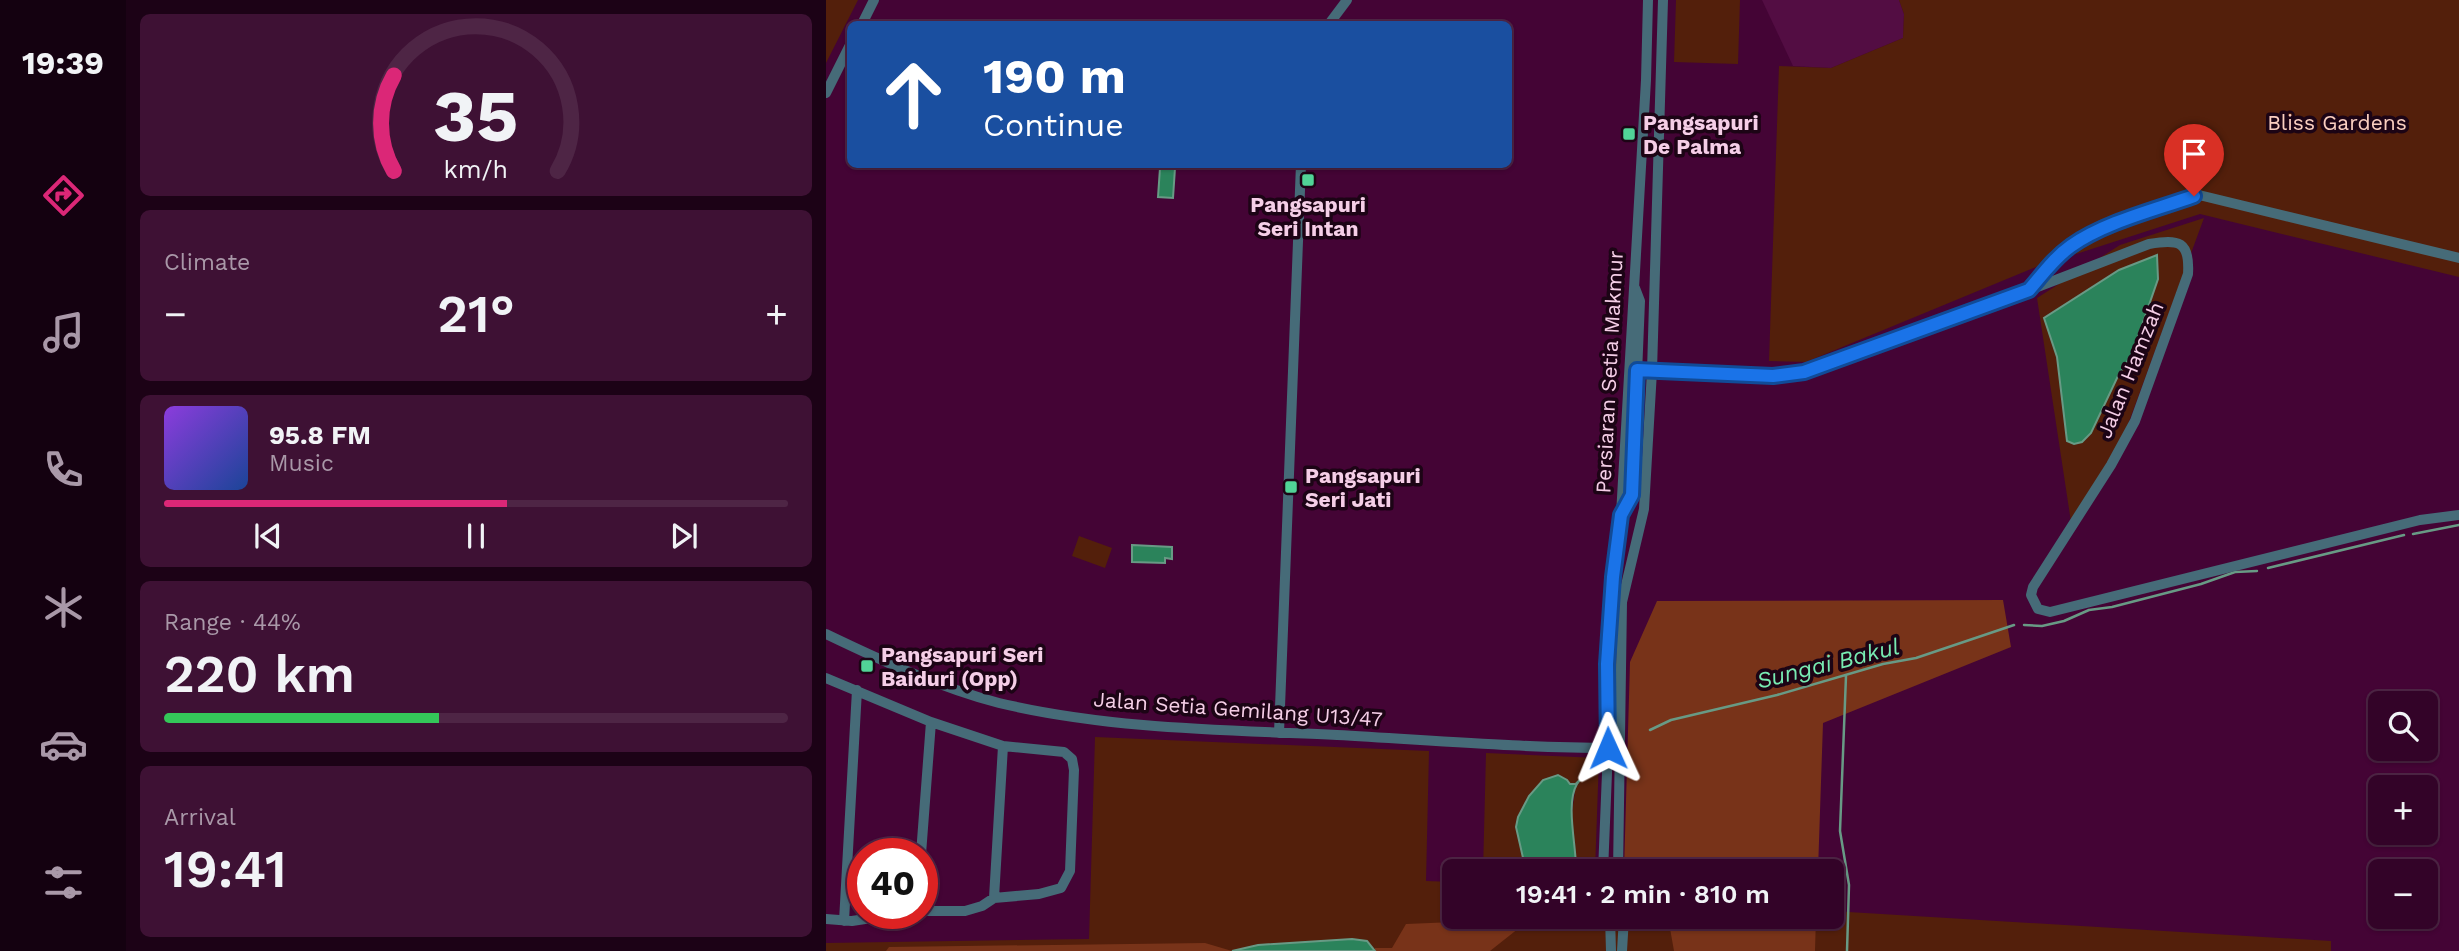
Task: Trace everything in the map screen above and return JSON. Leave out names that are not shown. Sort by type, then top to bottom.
[{"type":"street","points":[[864,21],[874,0]]},
{"type":"street","points":[[1331,21],[1346,0]]},
{"type":"street","name":"Persiaran Setia Makmur","points":[[1618,859],[1614,748],[1607,664],[1613,577],[1621,515],[1646,80],[1648,0]]},
{"type":"street","name":"Persiaran Setia Makmur","points":[[1603,859],[1614,748],[1622,603],[1644,509],[1652,371],[1663,0]]},
{"type":"street","points":[[826,93],[847,52]]},
{"type":"street","points":[[1279,733],[1301,168]]},
{"type":"street","points":[[2029,290],[2053,261],[2088,236],[2199,195],[2459,258]]},
{"type":"street","name":"Jalan Hamzah","points":[[1637,370],[1787,376],[1927,328],[2149,244],[2176,242],[2184,247],[2189,257],[2188,274],[2135,421],[2111,465],[2033,587],[2031,594],[2038,609],[2050,612],[2420,520],[2459,515]]},
{"type":"street","points":[[1621,515],[1632,495],[1640,301],[1633,282]]},
{"type":"street","name":"Jalan Setia Gemilang U13/47","points":[[826,634],[965,693],[998,702],[1123,724],[1614,748]]},
{"type":"street","points":[[826,678],[931,722],[1003,746],[1064,752],[1072,759],[1074,770],[1070,871],[1061,888],[994,898],[982,906],[965,911],[938,911]]},
{"type":"street","points":[[844,921],[858,690]]},
{"type":"street","points":[[922,838],[931,722]]},
{"type":"street","points":[[994,898],[1003,746]]},
{"type":"street","points":[[826,919],[847,921]]},
{"type":"street","points":[[1610,929],[1611,951]]},
{"type":"street","points":[[1622,951],[1623,929]]},
{"type":"shaded area","points":[[1762,0],[1899,0],[1904,14],[1903,38],[1831,68],[1793,66]]},
{"type":"shaded area","points":[[1160,168],[1175,168],[1173,198],[1158,197]]},
{"type":"shaded area","points":[[2157,255],[2158,279],[2132,354],[2118,376],[2091,433],[2082,442],[2074,444],[2067,441],[2057,357],[2044,318],[2119,270]]},
{"type":"shaded area","points":[[1132,545],[1172,547],[1172,559],[1165,558],[1165,563],[1132,562]]},
{"type":"shaded area","points":[[2003,600],[2011,647],[1823,723],[1818,859],[1624,859],[1630,662],[1657,601]]},
{"type":"shaded area","points":[[1558,775],[1570,784],[1577,784],[1572,803],[1576,859],[1523,859],[1516,827],[1518,817],[1529,796],[1543,780]]},
{"type":"shaded area","points":[[1442,922],[1442,929],[1518,929],[1490,951],[1375,951],[1375,948],[1392,948],[1406,924]]},
{"type":"shaded area","points":[[1670,929],[1816,929],[1815,951],[1674,951]]},
{"type":"shaded area","points":[[1352,939],[1367,941],[1375,951],[1232,951],[1258,945]]},
{"type":"shaded area","points":[[1205,943],[1232,951],[886,951],[889,947]]},
{"type":"green space","points":[[826,0],[858,0],[847,21],[826,63]]},
{"type":"green space","points":[[1676,0],[1740,0],[1738,64],[1674,62]]},
{"type":"green space","name":"Bliss Gardens","points":[[1899,0],[2459,0],[2459,277],[2200,214],[2036,267],[1806,362],[1769,361],[1779,66],[1831,68],[1903,38],[1904,14]]},
{"type":"green space","points":[[2204,218],[2124,435],[2071,522],[2037,298],[2120,245]],"holes":[[[2157,255],[2158,279],[2132,354],[2067,440],[2057,357],[2044,318],[2118,270]]]},
{"type":"green space","points":[[1079,536],[1112,548],[1105,568],[1072,556]]},
{"type":"green space","points":[[1095,737],[1429,751],[1426,881],[1442,882],[1442,929],[1844,929],[1844,912],[2331,941],[2331,951],[826,951],[826,943],[1089,939]]},
{"type":"green space","points":[[1486,753],[1599,758],[1595,859],[1575,859],[1571,819],[1576,784],[1570,784],[1525,859],[1483,859]]},
{"type":"waterway","name":"Sungai Bakul","points":[[2413,534],[2459,525]]},
{"type":"waterway","name":"Sungai Bakul","points":[[2268,568],[2404,535]]},
{"type":"waterway","name":"Sungai Bakul","points":[[2024,625],[2042,626],[2064,621],[2089,610],[2112,607],[2201,584],[2235,572],[2257,571]]},
{"type":"waterway","name":"Sungai Bakul","points":[[1650,730],[1671,720],[1777,695],[1883,664],[1916,658],[2014,625]]},
{"type":"waterway","points":[[1846,676],[1840,831],[1849,885],[1847,951]]},
{"type":"waterway","name":"Sungai Bakul","points":[[1576,784],[1591,769]]},
{"type":"place","name":"Pangsapuri De Palma","points":[[1629,134]]},
{"type":"place","name":"Pangsapuri Seri Intan","points":[[1308,180]]},
{"type":"place","name":"Pangsapuri Seri Jati","points":[[1291,487]]},
{"type":"place","name":"Pangsapuri Seri Baiduri (Opp)","points":[[867,666]]},
{"type":"route","points":[[1608,748],[1607,664],[1613,577],[1621,515],[1632,495],[1637,370],[1773,376],[1804,372],[2029,290],[2053,261],[2088,236],[2194,196]]}]
